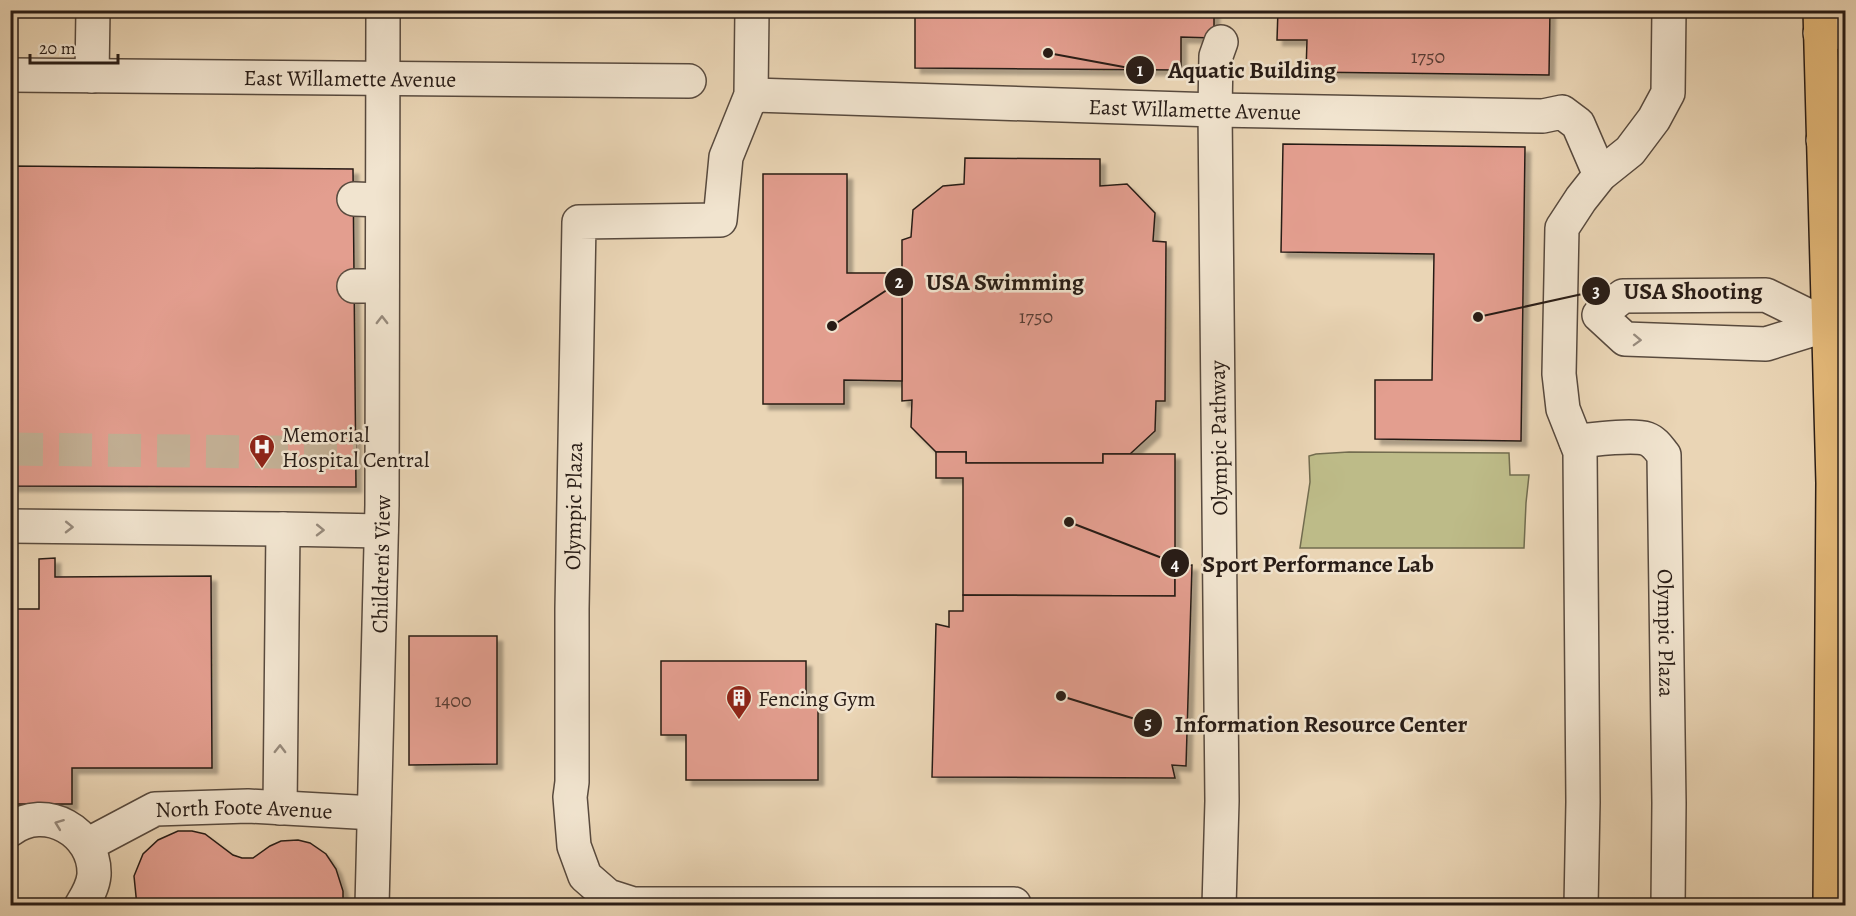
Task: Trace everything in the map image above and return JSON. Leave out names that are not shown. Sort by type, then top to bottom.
[{"type":"main road","points":[[1828,25],[1834,139],[1839,483],[1838,791],[1830,906]]},
{"type":"street","points":[[92,76],[93,10]]},
{"type":"street","name":"Children's View","points":[[372,906],[381,531],[369,453],[368,199],[382,78],[383,10]]},
{"type":"street","name":"Olympic Plaza","points":[[752,10],[751,95],[726,157],[720,220],[579,222],[570,797],[574,846],[585,876],[608,896],[633,904],[1014,905]]},
{"type":"street","points":[[1581,906],[1583,802],[1581,475],[1580,452],[1563,409],[1559,374],[1562,228],[1600,175],[1630,151],[1654,119],[1668,93],[1669,10]]},
{"type":"street","name":"Olympic Pathway","points":[[1219,906],[1222,801],[1215,110],[1216,56],[1221,42]]},
{"type":"street","name":"East Willamette Avenue","points":[[10,75],[689,81]]},
{"type":"street","name":"East Willamette Avenue","points":[[751,95],[1215,110],[1544,116],[1562,112],[1578,124],[1600,175]]},
{"type":"street","points":[[1560,315],[1599,315],[1623,296],[1766,295],[1836,325]]},
{"type":"street","points":[[1599,315],[1625,339],[1766,344],[1836,325]]},
{"type":"street","name":"Olympic Plaza","points":[[1576,441],[1625,437],[1646,439],[1658,446],[1664,455],[1669,803],[1668,906]]},
{"type":"street","points":[[10,526],[381,531]]},
{"type":"street","points":[[280,808],[283,529]]},
{"type":"street","name":"North Foote Avenue","points":[[87,845],[155,809],[248,806],[374,813]]},
{"type":"street","points":[[10,830],[30,820],[46,819],[76,832],[87,845],[93,860],[94,876],[90,892],[81,906]]},
{"type":"shaded area","points":[[1349,452],[1509,453],[1510,475],[1529,475],[1524,548],[1300,548],[1310,482],[1309,456]]},
{"type":"building","points":[[915,10],[1214,10],[1214,38],[1181,37],[1181,70],[915,68]]},
{"type":"building","points":[[1278,10],[1550,10],[1549,75],[1306,72],[1307,40],[1277,40]]},
{"type":"building","points":[[1283,144],[1525,147],[1521,441],[1375,439],[1375,380],[1432,380],[1434,254],[1281,252]]},
{"type":"building","points":[[965,158],[1100,159],[1100,186],[1127,184],[1155,213],[1153,241],[1166,242],[1165,401],[1156,401],[1155,431],[1130,454],[1103,454],[1103,463],[966,463],[966,452],[936,452],[911,427],[912,400],[902,401],[902,240],[911,237],[913,210],[943,186],[964,184]]},
{"type":"building","points":[[10,166],[353,169],[356,487],[10,486]]},
{"type":"building","points":[[763,174],[847,174],[847,273],[902,273],[902,381],[844,380],[844,404],[763,404]]},
{"type":"building","points":[[936,452],[966,452],[966,463],[1103,463],[1103,454],[1175,454],[1175,596],[963,595],[963,478],[936,478]]},
{"type":"building","points":[[55,558],[55,577],[211,576],[212,768],[72,768],[72,804],[15,804],[14,761],[10,761],[10,609],[39,609],[39,559]]},
{"type":"building","points":[[1192,565],[1186,766],[1172,765],[1175,778],[932,777],[936,624],[949,627],[949,611],[963,611],[963,595],[1175,596],[1175,566]]},
{"type":"building","points":[[409,636],[497,636],[497,764],[409,765]]},
{"type":"building","name":"Fencing Gym","points":[[661,661],[806,661],[806,707],[818,706],[818,780],[686,780],[686,735],[661,735]]},
{"type":"building","points":[[178,831],[205,834],[233,855],[242,858],[253,858],[281,841],[298,840],[310,843],[326,854],[336,869],[343,891],[343,906],[137,906],[134,876],[143,854],[158,840]]},
{"type":"tunnel","points":[[10,449],[356,453]]},
{"type":"place","name":"Aquatic Building","points":[[1048,53]]},
{"type":"place","name":"USA Shooting","points":[[1478,317]]},
{"type":"place","name":"USA Swimming","points":[[832,326]]},
{"type":"place","name":"Memorial Hospital Central","points":[[262,470]]},
{"type":"place","name":"Sport Performance Lab","points":[[1069,522]]},
{"type":"place","name":"Information Resource Center","points":[[1061,696]]},
{"type":"place","name":"Fencing Gym","points":[[739,721]]}]
